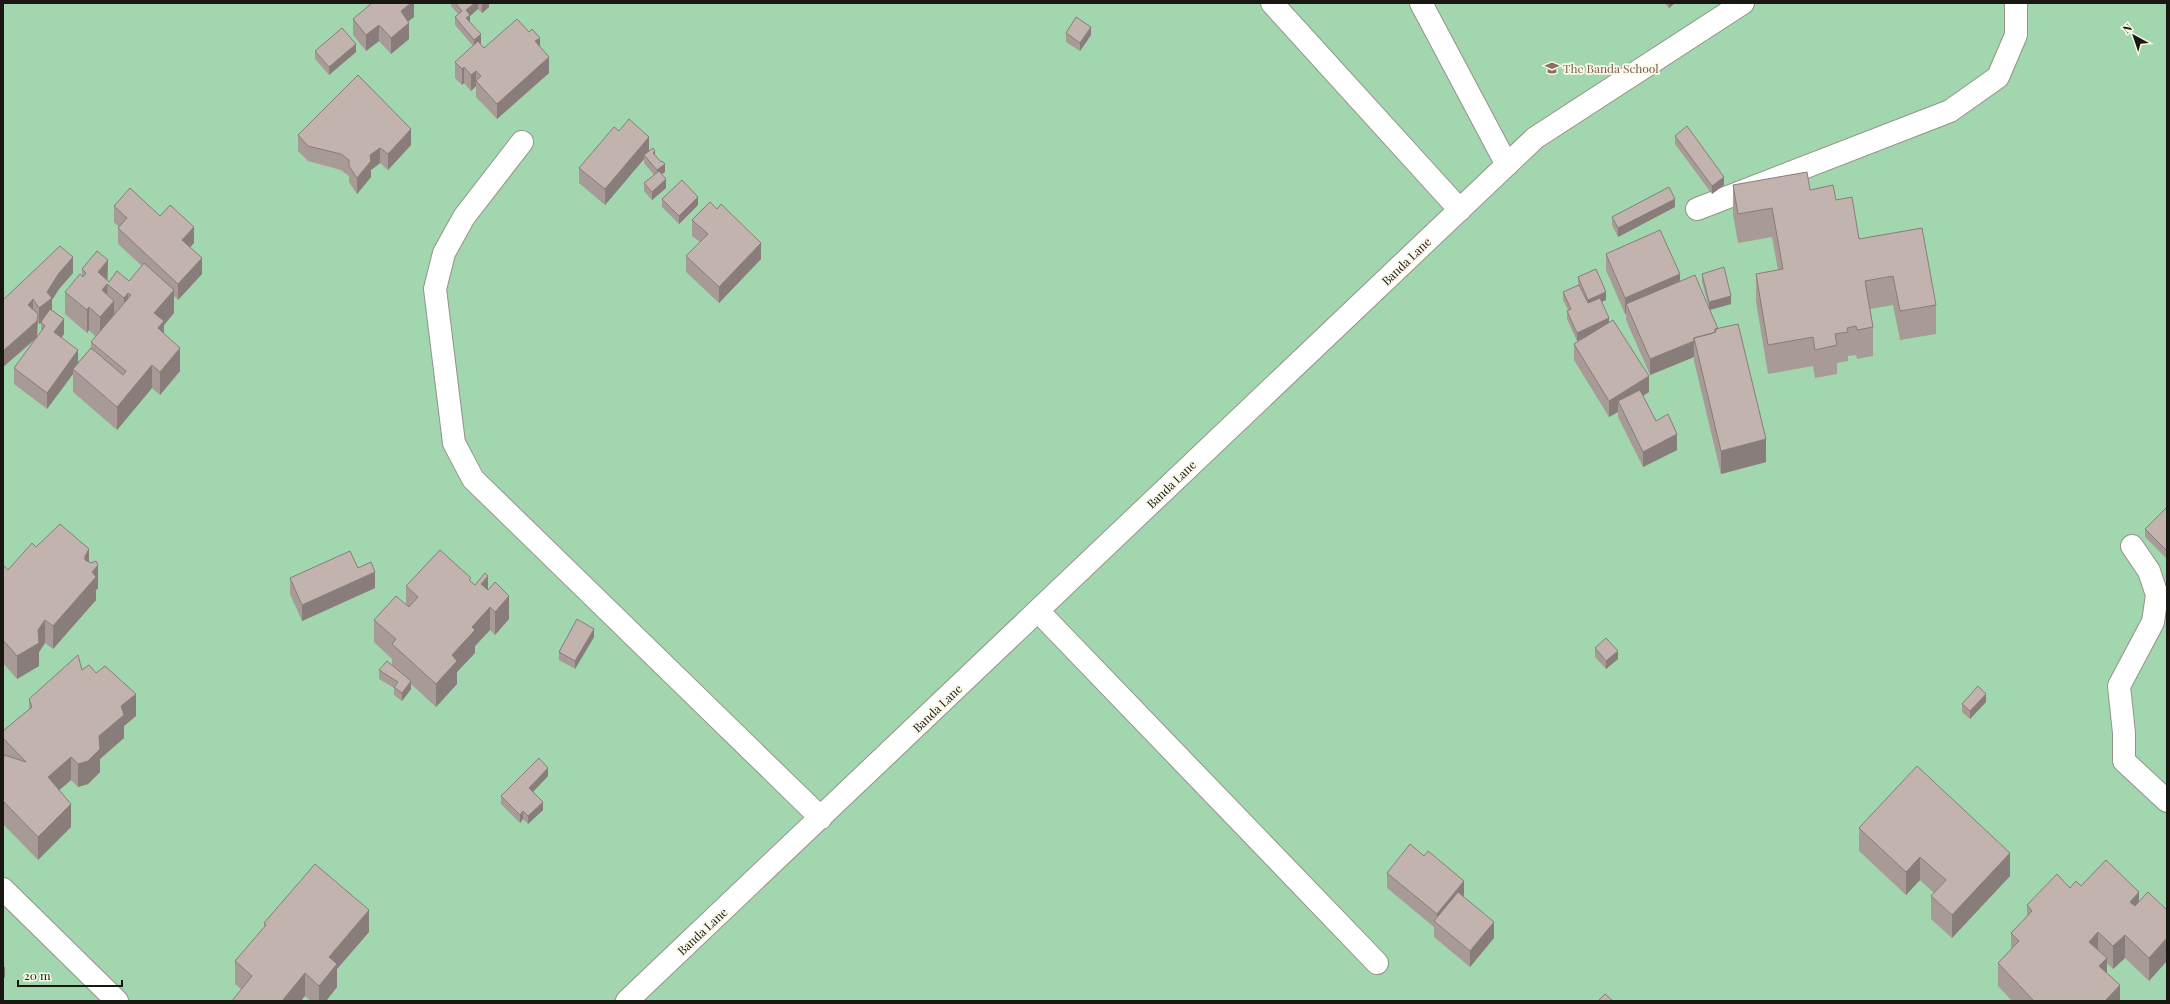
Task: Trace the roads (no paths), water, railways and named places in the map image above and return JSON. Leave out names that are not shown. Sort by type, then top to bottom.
[{"type":"street","points":[[1272,3],[1460,210]]},
{"type":"street","points":[[1421,3],[1507,165]]},
{"type":"street","name":"Banda Lane","points":[[627,1001],[1535,138],[1743,3]]},
{"type":"street","points":[[1697,210],[1950,111],[1998,77],[2016,35],[2016,3]]},
{"type":"street","points":[[522,142],[464,217],[444,253],[435,289],[454,443],[474,479],[821,818]]},
{"type":"street","points":[[2132,546],[2149,570],[2157,595],[2153,622],[2118,686],[2124,733],[2124,761],[2167,801]]},
{"type":"street","points":[[1038,611],[1377,963]]},
{"type":"street","points":[[3,889],[117,1001]]},
{"type":"place","name":"The Banda School","points":[[1552,68]]}]
